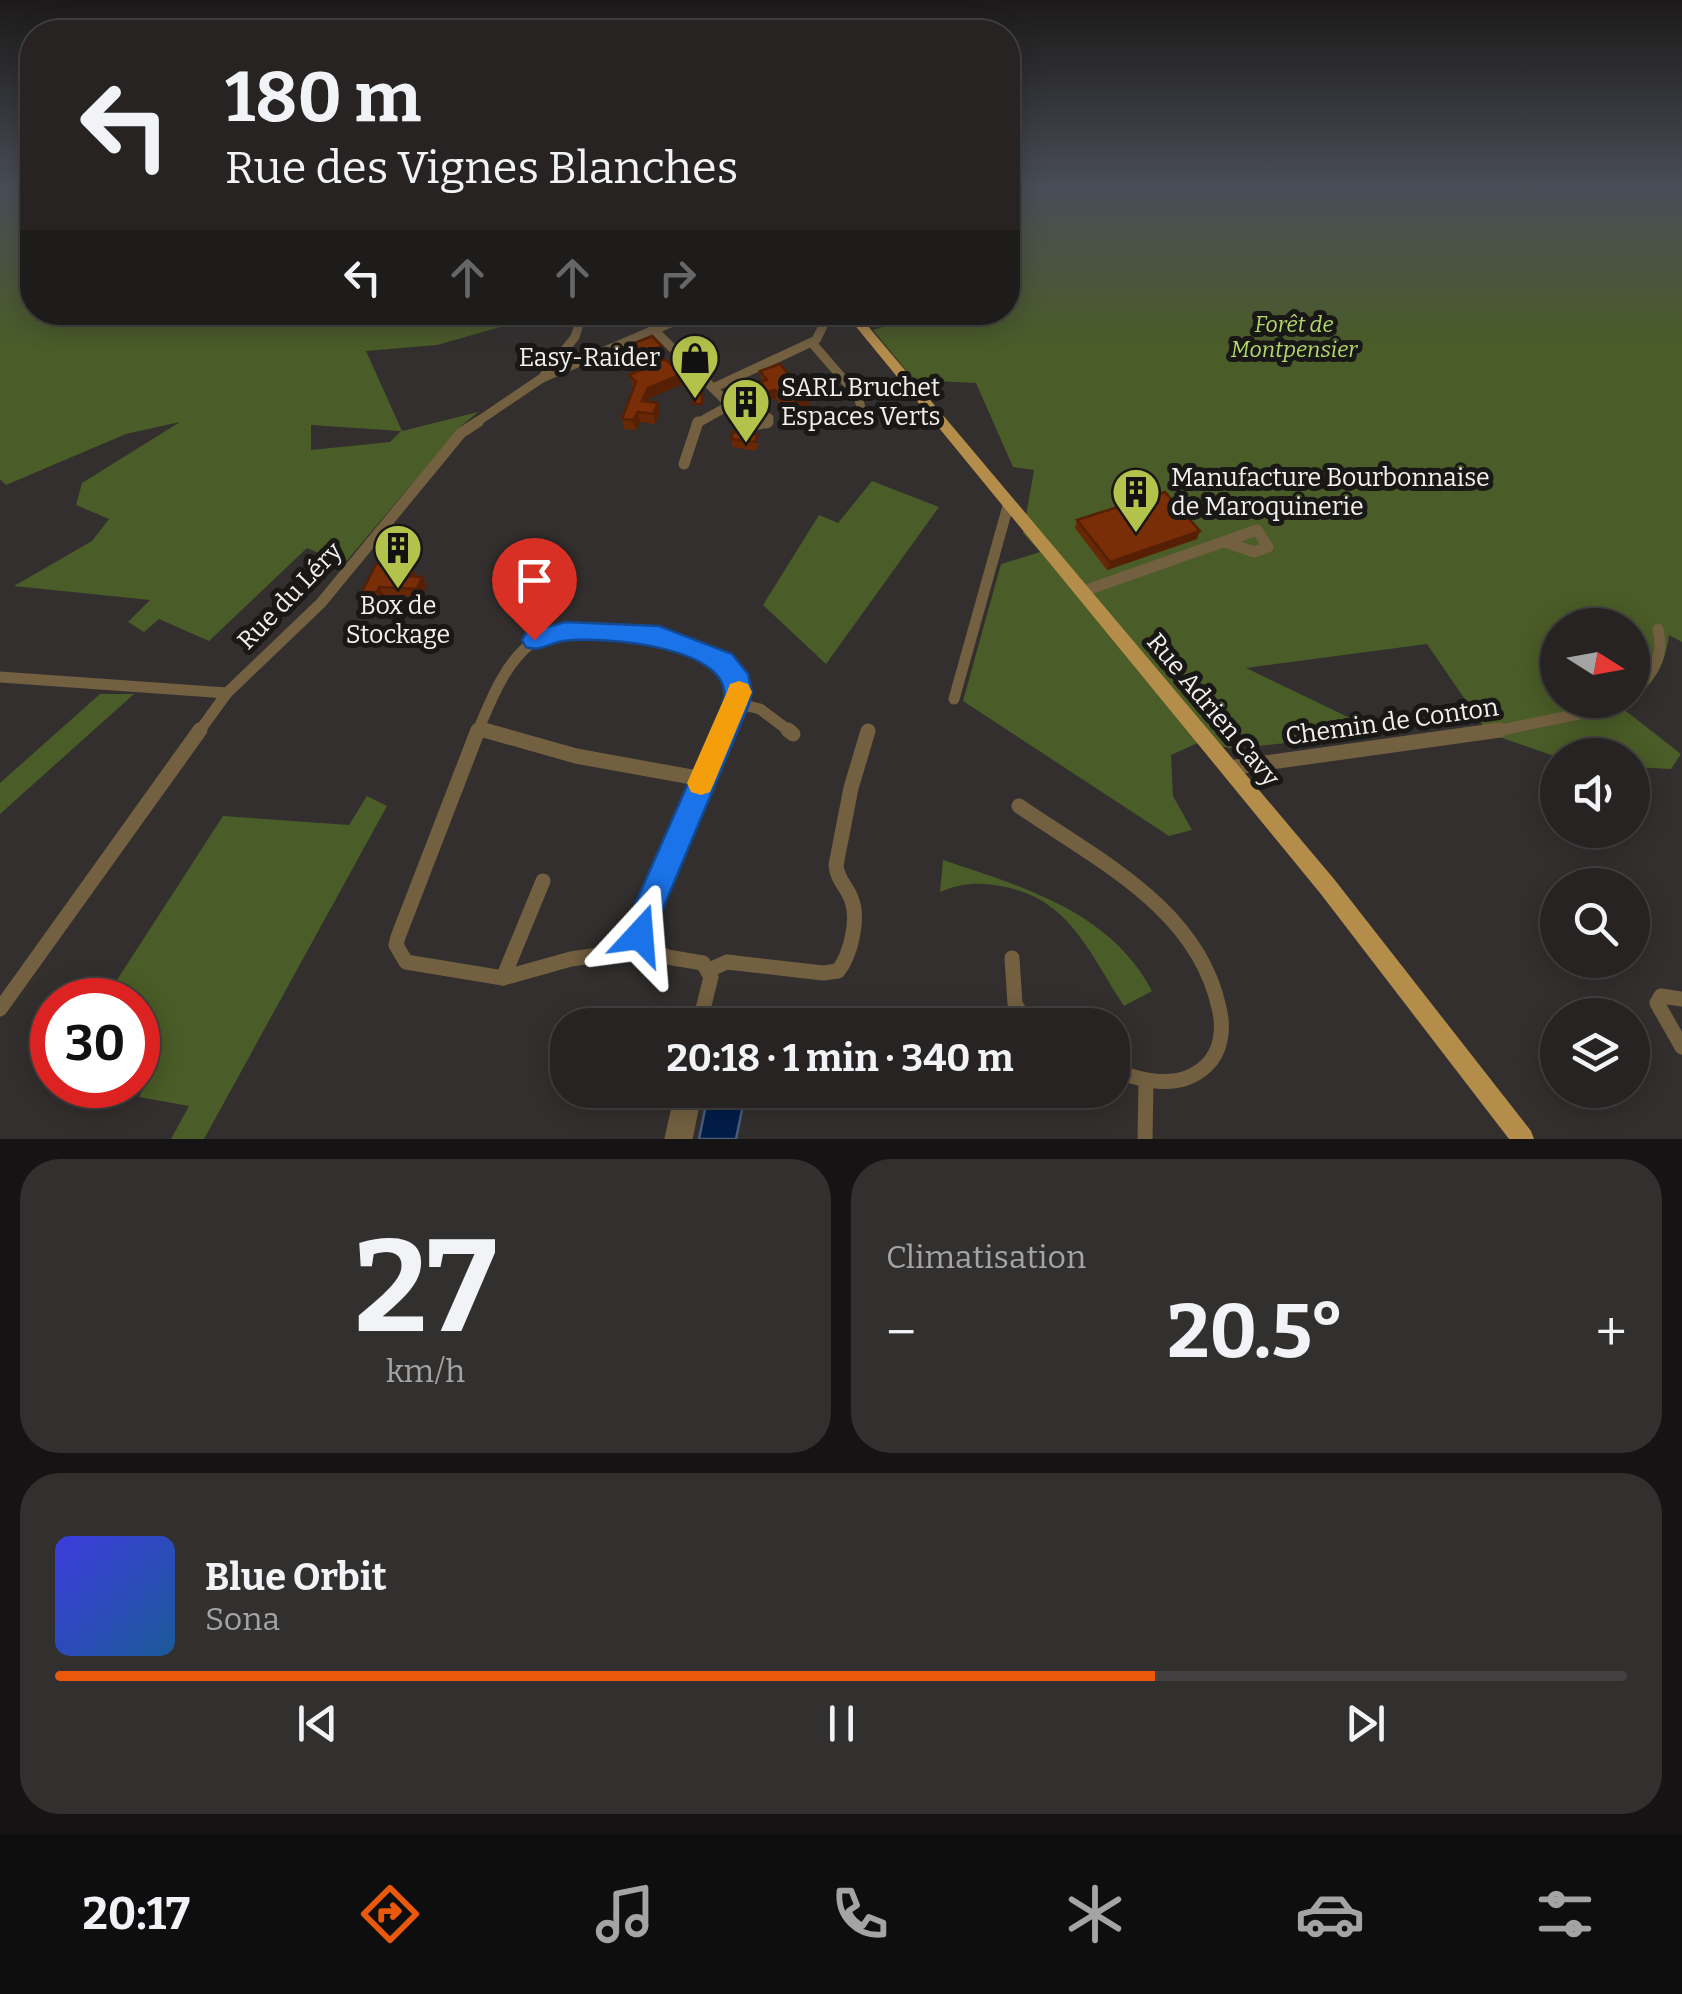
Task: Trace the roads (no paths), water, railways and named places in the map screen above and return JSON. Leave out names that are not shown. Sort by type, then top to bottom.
[{"type":"main road","name":"Rue Adrien Cavy","points":[[861,325],[1326,886],[1523,1139]]},
{"type":"street","points":[[542,378],[575,337],[578,325]]},
{"type":"street","name":"Rue du Léry","points":[[0,1009],[228,693],[321,602],[461,433],[542,378],[666,325]]},
{"type":"street","points":[[713,388],[812,343],[824,325]]},
{"type":"street","points":[[654,330],[729,404],[696,423],[684,464]]},
{"type":"street","points":[[812,343],[858,396],[860,408]]},
{"type":"street","points":[[954,699],[1008,506]]},
{"type":"street","points":[[1081,592],[1225,542]]},
{"type":"street","points":[[1650,677],[1662,641],[1658,629]]},
{"type":"street","points":[[551,633],[644,634],[686,643],[729,666],[739,684],[736,704],[644,918],[642,943],[620,952],[571,959],[503,978],[414,964],[400,957],[396,944],[460,769],[510,670],[526,647],[551,633]]},
{"type":"street","points":[[0,677],[59,687],[197,688],[228,693]]},
{"type":"street","points":[[736,704],[760,709],[793,734]]},
{"type":"street","name":"Chemin de Conton","points":[[1230,768],[1488,733],[1559,718]]},
{"type":"street","points":[[480,729],[576,756],[702,779]]},
{"type":"street","points":[[710,970],[727,962],[823,973],[838,971],[848,959],[854,911],[852,899],[837,878],[836,865],[850,788],[868,731]]},
{"type":"street","points":[[1019,806],[1172,917],[1195,944],[1211,976],[1222,1028],[1213,1057],[1205,1068],[1185,1080],[1146,1084],[1130,1077]]},
{"type":"street","points":[[503,978],[543,881]]},
{"type":"street","points":[[642,943],[667,957],[704,963],[710,970],[705,1008]]},
{"type":"street","points":[[1012,958],[1017,1008]]},
{"type":"street","points":[[1682,999],[1661,996],[1657,1003],[1682,1046]]},
{"type":"street","points":[[1145,1139],[1146,1084]]},
{"type":"street","points":[[672,1139],[679,1108]]},
{"type":"street","points":[[685,1139],[691,1108]]},
{"type":"water","points":[[705,1108],[742,1108],[736,1139],[699,1139]]},
{"type":"place","name":"Easy-Raider","points":[[695,400]]},
{"type":"place","name":"SARL Bruchet Espaces Verts","points":[[746,444]]},
{"type":"place","name":"Manufacture Bourbonnaise de Maroquinerie","points":[[1136,534]]},
{"type":"place","name":"Box de Stockage","points":[[398,590]]},
{"type":"park label","name":"Forêt de Montpensier","points":[[1294,336]]}]
